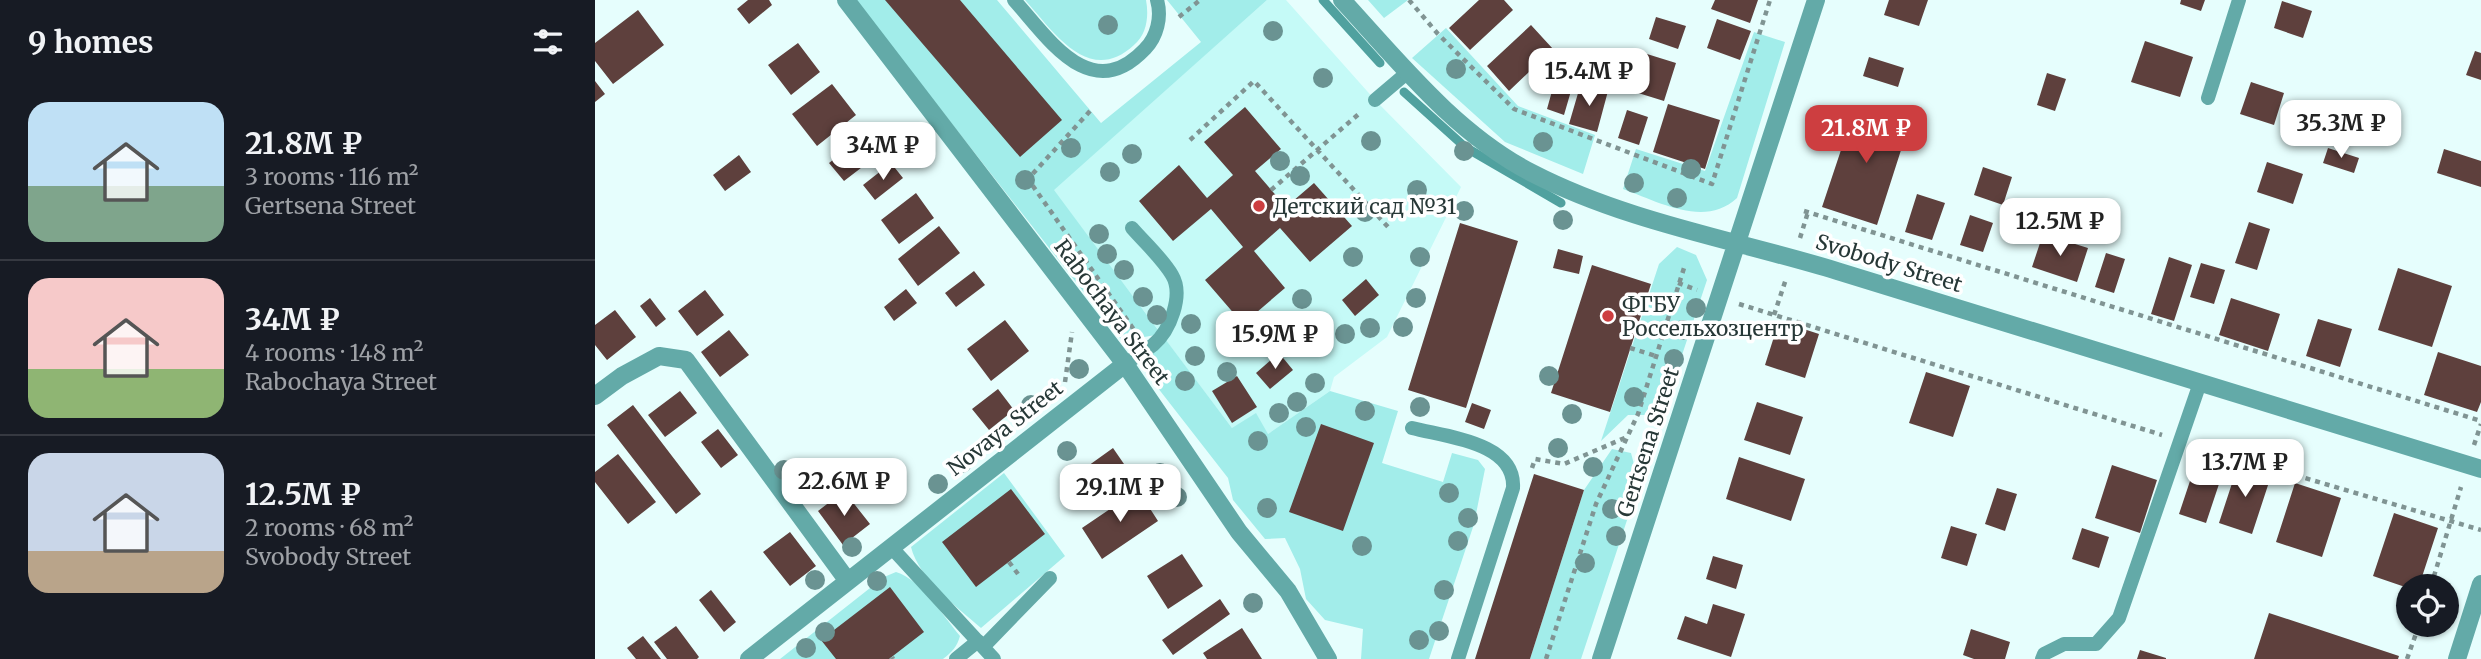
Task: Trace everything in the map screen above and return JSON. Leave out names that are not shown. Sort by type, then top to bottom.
[{"type":"street","name":"Rabochaya Street","points":[[846,0],[1125,364],[1239,532],[1288,591],[1328,659]]},
{"type":"street","name":"Svobody Street","points":[[1342,0],[1408,72],[1482,141],[1531,173],[1631,213],[1793,257],[2475,467]]},
{"type":"street","name":"Gertsena Street","points":[[1601,659],[1816,0]]},
{"type":"street","points":[[595,396],[622,376],[659,356],[685,360],[847,580]]},
{"type":"street","name":"Novaya Street","points":[[749,659],[1125,364]]},
{"type":"street","points":[[2457,659],[2481,584]]},
{"type":"lane","points":[[1014,0],[1066,59],[1100,72],[1122,68],[1152,42],[1159,20],[1157,0]]},
{"type":"lane","points":[[2208,98],[2239,0]]},
{"type":"lane","points":[[1375,100],[1408,72]]},
{"type":"lane","points":[[1125,364],[1147,349],[1162,334],[1175,307],[1178,291],[1172,275],[1132,228]]},
{"type":"lane","points":[[2042,659],[2043,654],[2064,644],[2096,644],[2119,618],[2200,383]]},
{"type":"lane","points":[[1412,428],[1484,448],[1511,466],[1513,488],[1458,659]]},
{"type":"lane","points":[[891,547],[994,659]]},
{"type":"lane","points":[[956,659],[981,644],[1051,578]]},
{"type":"path","points":[[1173,22],[1200,0]]},
{"type":"path","points":[[1409,0],[1438,34],[1514,109],[1711,184],[1770,0]]},
{"type":"path","points":[[1190,140],[1254,81],[1388,227]]},
{"type":"path","points":[[1271,190],[1375,100]]},
{"type":"path","points":[[1090,111],[1028,179],[1147,349]]},
{"type":"path","points":[[1804,211],[2481,423],[2475,467],[2451,521],[2435,574]]},
{"type":"path","points":[[1546,659],[1596,504],[1638,414],[1683,268]]},
{"type":"path","points":[[1678,284],[2180,440],[2481,530]]},
{"type":"path","points":[[1060,414],[1076,300]]},
{"type":"path","points":[[1630,348],[1656,356]]},
{"type":"path","points":[[1531,472],[1535,459],[1564,464],[1627,437]]},
{"type":"path","points":[[2407,659],[2415,637]]},
{"type":"shaded area","points":[[855,0],[997,0],[1101,123],[1201,42],[1167,0],[1267,0],[1054,190],[1161,334],[1122,341]]},
{"type":"shaded area","points":[[1025,0],[1146,0],[1146,24],[1142,36],[1134,45],[1118,56],[1102,60],[1073,50]]},
{"type":"shaded area","name":"Детский сад №31","points":[[1267,0],[1286,0],[1375,100],[1461,187],[1387,337],[1334,377],[1330,391],[1268,434],[1232,428],[1053,190]]},
{"type":"shaded area","points":[[1368,0],[1408,0],[1384,18]]},
{"type":"shaded area","points":[[1446,28],[1518,106],[1595,135],[1583,174],[1505,142],[1412,58]]},
{"type":"shaded area","points":[[1754,32],[1785,42],[1737,198],[1724,207],[1696,212],[1681,210],[1623,189],[1636,149],[1705,171]]},
{"type":"shaded area","points":[[1677,247],[1696,255],[1707,280],[1680,361],[1655,415],[1628,415],[1601,441],[1659,264]]},
{"type":"shaded area","points":[[1166,340],[1232,428],[1256,413],[1268,434],[1330,391],[1398,411],[1382,463],[1443,482],[1452,453],[1478,460],[1485,469],[1474,524],[1429,659],[1361,659],[1363,629],[1325,620],[1306,599],[1300,569],[1285,538],[1265,539],[1233,500],[1228,478],[1140,365]]},
{"type":"shaded area","points":[[1612,449],[1631,453],[1635,468],[1634,499],[1581,659],[1530,659],[1584,490]]},
{"type":"shaded area","points":[[1004,473],[1065,556],[981,628],[930,581],[915,559],[911,547]]},
{"type":"shaded area","points":[[896,572],[906,576],[923,590],[960,636],[954,649],[943,659],[780,659],[884,577]]},
{"type":"building","points":[[748,0],[769,0],[772,5],[749,24],[737,9]]},
{"type":"building","points":[[885,0],[960,0],[1062,120],[1020,157]]},
{"type":"building","points":[[1479,0],[1504,0],[1513,10],[1470,50],[1449,28]]},
{"type":"building","points":[[1715,0],[1758,0],[1750,23],[1711,9]]},
{"type":"building","points":[[1889,0],[1928,0],[1919,26],[1884,15]]},
{"type":"building","points":[[2181,0],[2205,0],[2201,11],[2180,4]]},
{"type":"building","points":[[2282,1],[2312,11],[2303,38],[2274,28]]},
{"type":"building","points":[[638,10],[664,45],[613,84],[595,61],[595,43]]},
{"type":"building","points":[[1656,17],[1686,26],[1678,49],[1649,39]]},
{"type":"building","points":[[1717,19],[1751,31],[1740,60],[1707,48]]},
{"type":"building","points":[[1531,25],[1553,49],[1509,91],[1487,66]]},
{"type":"building","points":[[2145,41],[2193,57],[2180,97],[2131,82]]},
{"type":"building","points":[[798,43],[820,72],[791,95],[768,65]]},
{"type":"building","points":[[1564,48],[1582,53],[1564,115],[1547,109]]},
{"type":"building","points":[[2475,51],[2481,53],[2481,80],[2466,75]]},
{"type":"building","points":[[1647,54],[1676,63],[1664,101],[1635,92]]},
{"type":"building","points":[[1869,57],[1904,68],[1898,87],[1863,76]]},
{"type":"building","points":[[2047,73],[2066,79],[2055,111],[2037,105]]},
{"type":"building","points":[[595,81],[605,94],[595,102]]},
{"type":"building","points":[[2251,82],[2284,93],[2274,125],[2240,114]]},
{"type":"building","points":[[1581,83],[1608,91],[1597,132],[1569,124]]},
{"type":"building","points":[[832,84],[856,115],[817,146],[792,114]]},
{"type":"building","points":[[1668,104],[1720,120],[1705,169],[1653,152]]},
{"type":"building","points":[[1856,105],[1910,122],[1877,225],[1822,207]]},
{"type":"building","points":[[1245,107],[1281,149],[1255,171],[1286,207],[1314,183],[1352,226],[1310,262],[1280,228],[1254,251],[1285,288],[1243,324],[1205,280],[1243,247],[1211,209],[1173,241],[1139,201],[1179,165],[1207,198],[1233,175],[1204,142]]},
{"type":"building","points":[[1627,110],[1648,117],[1639,145],[1618,138]]},
{"type":"building","points":[[868,133],[883,151],[844,181],[829,163]]},
{"type":"building","points":[[2328,148],[2359,158],[2354,173],[2323,163]]},
{"type":"building","points":[[2444,149],[2481,161],[2481,187],[2437,173]]},
{"type":"building","points":[[739,155],[751,172],[725,191],[713,175]]},
{"type":"building","points":[[2267,162],[2303,174],[2293,204],[2257,192]]},
{"type":"building","points":[[891,163],[903,178],[875,200],[863,185]]},
{"type":"building","points":[[1983,167],[2012,177],[2003,205],[1974,195]]},
{"type":"building","points":[[916,193],[934,218],[899,244],[881,220]]},
{"type":"building","points":[[1917,194],[1945,203],[1932,240],[1905,232]]},
{"type":"building","points":[[1970,215],[1993,223],[1983,252],[1960,245]]},
{"type":"building","points":[[2249,222],[2270,229],[2257,270],[2235,263]]},
{"type":"building","points":[[1460,223],[1518,241],[1466,408],[1408,390]]},
{"type":"building","points":[[939,226],[960,253],[918,286],[898,259]]},
{"type":"building","points":[[2043,234],[2088,248],[2077,282],[2032,267]]},
{"type":"building","points":[[1558,249],[1583,256],[1579,274],[1553,268]]},
{"type":"building","points":[[2106,253],[2125,259],[2114,293],[2095,287]]},
{"type":"building","points":[[2169,257],[2192,265],[2174,321],[2151,314]]},
{"type":"building","points":[[2201,263],[2225,270],[2214,304],[2190,297]]},
{"type":"building","name":"ФГБУ Россельхозцентр","points":[[1592,265],[1651,284],[1610,412],[1551,393]]},
{"type":"building","points":[[2398,268],[2452,286],[2432,347],[2378,330]]},
{"type":"building","points":[[974,271],[985,285],[956,307],[945,293]]},
{"type":"building","points":[[1366,279],[1379,295],[1355,316],[1342,300]]},
{"type":"building","points":[[906,289],[917,303],[894,321],[884,307]]},
{"type":"building","points":[[705,290],[724,315],[697,336],[678,311]]},
{"type":"building","points":[[650,298],[666,319],[656,327],[640,306]]},
{"type":"building","points":[[2231,298],[2280,314],[2268,351],[2219,335]]},
{"type":"building","points":[[615,310],[636,337],[607,360],[595,345],[595,325]]},
{"type":"building","points":[[2318,319],[2352,329],[2340,367],[2306,356]]},
{"type":"building","points":[[1005,320],[1029,351],[991,381],[967,349]]},
{"type":"building","points":[[1779,321],[1819,334],[1805,378],[1765,365]]},
{"type":"building","points":[[729,330],[749,355],[720,377],[701,352]]},
{"type":"building","points":[[2438,352],[2481,366],[2481,402],[2477,412],[2424,395]]},
{"type":"building","points":[[1279,353],[1293,370],[1270,389],[1256,373]]},
{"type":"building","points":[[1926,372],[1970,386],[1953,437],[1909,423]]},
{"type":"building","points":[[1237,376],[1257,407],[1232,423],[1212,391]]},
{"type":"building","points":[[998,389],[1014,410],[989,430],[972,409]]},
{"type":"building","points":[[680,391],[697,413],[665,437],[648,415]]},
{"type":"building","points":[[1757,402],[1803,417],[1790,455],[1744,440]]},
{"type":"building","points":[[1472,403],[1491,410],[1484,429],[1465,422]]},
{"type":"building","points":[[633,405],[701,494],[676,514],[607,425]]},
{"type":"building","points":[[1321,424],[1374,443],[1343,531],[1289,512]]},
{"type":"building","points":[[718,429],[738,455],[721,468],[701,442]]},
{"type":"building","points":[[1113,448],[1124,464],[1077,496],[1067,481]]},
{"type":"building","points":[[618,454],[656,502],[628,524],[595,482],[595,472]]},
{"type":"building","points":[[2199,454],[2226,463],[2206,523],[2179,514]]},
{"type":"building","points":[[1739,457],[1805,479],[1791,521],[1726,499]]},
{"type":"building","points":[[812,462],[832,488],[817,500],[797,474]]},
{"type":"building","points":[[2112,465],[2157,480],[2140,533],[2095,518]]},
{"type":"building","points":[[2238,465],[2271,476],[2252,534],[2219,523]]},
{"type":"building","points":[[1534,474],[1584,490],[1530,659],[1475,659]]},
{"type":"building","points":[[2295,483],[2341,498],[2322,557],[2276,542]]},
{"type":"building","points":[[1997,488],[2017,494],[2005,531],[1985,524]]},
{"type":"building","points":[[1011,489],[1045,534],[976,587],[942,542]]},
{"type":"building","points":[[1138,490],[1158,521],[1102,559],[1082,528]]},
{"type":"building","points":[[844,491],[870,524],[843,545],[818,511]]},
{"type":"building","points":[[2394,513],[2438,528],[2423,574],[2396,574],[2396,584],[2373,576]]},
{"type":"building","points":[[1951,526],[1977,534],[1967,566],[1941,558]]},
{"type":"building","points":[[2082,528],[2109,537],[2099,568],[2072,559]]},
{"type":"building","points":[[790,532],[816,566],[790,586],[763,552]]},
{"type":"building","points":[[1182,554],[1203,586],[1168,609],[1147,576]]},
{"type":"building","points":[[1713,556],[1743,565],[1736,589],[1706,579]]},
{"type":"building","points":[[890,587],[924,632],[889,659],[836,659],[821,640]]},
{"type":"building","points":[[711,590],[736,622],[724,632],[699,600]]},
{"type":"building","points":[[1220,599],[1230,614],[1173,655],[1162,640]]},
{"type":"building","points":[[1713,604],[1745,614],[1731,657],[1677,639],[1685,616],[1707,624]]},
{"type":"building","points":[[2269,613],[2399,656],[2398,659],[2254,659]]},
{"type":"building","points":[[676,626],[699,657],[697,659],[667,659],[654,642]]},
{"type":"building","points":[[1242,628],[1262,659],[1207,659],[1203,653]]},
{"type":"building","points":[[1971,629],[2010,642],[2005,659],[1974,659],[1963,655]]},
{"type":"building","points":[[643,636],[661,659],[636,659],[627,648]]},
{"type":"building","points":[[2140,650],[2166,658],[2166,659],[2137,659]]},
{"type":"waterway","points":[[1323,0],[1380,63]]},
{"type":"waterway","points":[[1404,92],[1465,147],[1561,203]]},
{"type":"place","name":"Детский сад №31","points":[[1259,206]]},
{"type":"place","name":"ФГБУ Россельхозцентр","points":[[1608,316]]}]
